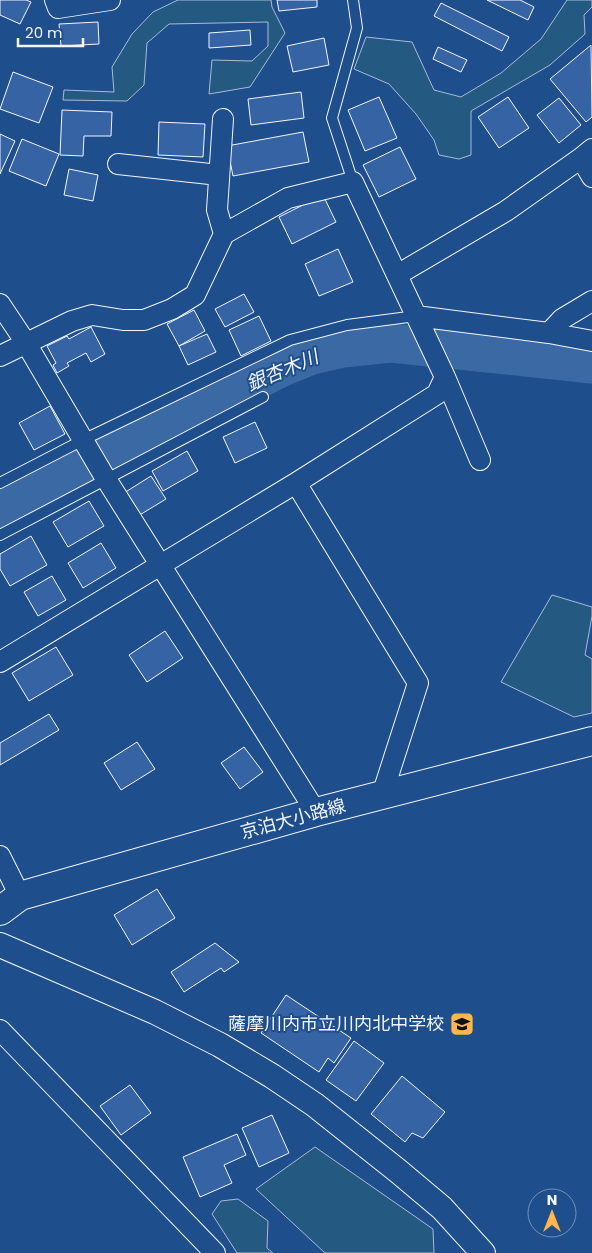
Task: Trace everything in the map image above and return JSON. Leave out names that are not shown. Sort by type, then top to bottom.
[{"type":"main road","name":"京泊大小路線","points":[[10,904],[316,812],[592,741]]},
{"type":"street","points":[[55,0],[58,8],[110,0]]},
{"type":"street","points":[[223,119],[217,210],[224,234]]},
{"type":"street","points":[[397,275],[506,211],[586,154],[592,177]]},
{"type":"street","points":[[118,164],[219,175]]},
{"type":"street","points":[[0,356],[72,321],[92,315],[123,320],[144,320],[172,309],[195,295],[224,234],[288,198],[353,182],[441,370],[480,460]]},
{"type":"street","points":[[549,333],[562,319],[592,302]]},
{"type":"street","points":[[0,304],[26,343],[105,477],[316,812]]},
{"type":"street","points":[[418,320],[549,333],[592,341]]},
{"type":"street","points":[[0,662],[161,566],[437,394],[441,370]]},
{"type":"street","points":[[296,483],[418,684],[382,795]]},
{"type":"street","points":[[0,856],[10,904]]},
{"type":"street","points":[[0,945],[155,1012],[220,1045],[272,1076],[315,1105],[398,1171],[442,1208],[483,1253]]},
{"type":"street","points":[[0,1030],[215,1253]]},
{"type":"lane","points":[[353,0],[358,28],[332,118],[353,182]]},
{"type":"lane","points":[[0,483],[85,443],[290,340],[347,325],[418,320]]},
{"type":"lane","points":[[0,535],[105,477],[263,397]]},
{"type":"shaded area","points":[[178,0],[271,0],[272,7],[285,33],[250,87],[209,94],[212,60],[252,61],[268,46],[268,22],[169,24],[147,43],[144,85],[127,101],[63,100],[64,90],[114,92],[112,67],[132,34],[153,12]]},
{"type":"shaded area","points":[[567,0],[592,0],[592,7],[584,15],[585,34],[550,65],[471,111],[471,155],[459,159],[439,155],[434,140],[416,114],[389,84],[354,69],[366,37],[412,42],[434,90],[461,97],[501,73],[541,39]]},
{"type":"shaded area","points":[[552,595],[592,607],[585,655],[592,659],[592,713],[574,717],[501,682]]},
{"type":"shaded area","points":[[315,1147],[433,1229],[434,1253],[325,1253],[256,1189]]},
{"type":"shaded area","points":[[238,1199],[268,1221],[267,1248],[273,1253],[237,1253],[212,1214],[221,1201]]},
{"type":"building","points":[[0,0],[26,0],[31,2],[20,24],[0,15]]},
{"type":"building","points":[[277,0],[317,0],[317,7],[279,11]]},
{"type":"building","points":[[487,0],[520,0],[534,7],[528,20]]},
{"type":"building","points":[[441,3],[509,37],[502,51],[434,16]]},
{"type":"building","points":[[98,22],[99,44],[61,46],[59,24]]},
{"type":"building","points":[[250,30],[251,45],[209,48],[209,33]]},
{"type":"building","points":[[324,38],[329,65],[293,72],[287,46]]},
{"type":"building","points":[[591,45],[592,117],[586,122],[550,79]]},
{"type":"building","points":[[438,47],[467,60],[461,72],[433,59]]},
{"type":"building","points":[[13,72],[53,87],[39,123],[0,109]]},
{"type":"building","points":[[301,92],[304,118],[251,125],[248,99]]},
{"type":"building","points":[[379,97],[397,138],[365,151],[348,110]]},
{"type":"building","points":[[508,97],[529,128],[499,148],[478,117]]},
{"type":"building","points":[[559,98],[581,125],[559,143],[537,115]]},
{"type":"building","points":[[62,110],[112,112],[111,136],[84,136],[83,156],[60,155]]},
{"type":"building","points":[[159,122],[205,124],[203,157],[158,155]]},
{"type":"building","points":[[303,132],[309,162],[233,176],[227,146]]},
{"type":"building","points":[[0,134],[15,141],[0,174]]},
{"type":"building","points":[[22,139],[59,154],[46,186],[9,171]]},
{"type":"building","points":[[400,147],[416,179],[379,197],[363,165]]},
{"type":"building","points":[[69,169],[98,175],[93,201],[64,195]]},
{"type":"building","points":[[323,195],[336,222],[292,244],[279,217]]},
{"type":"building","points":[[338,249],[353,282],[319,296],[305,264]]},
{"type":"building","points":[[244,294],[254,312],[225,327],[215,309]]},
{"type":"building","points":[[194,310],[205,331],[179,346],[167,324]]},
{"type":"building","points":[[259,316],[271,341],[241,356],[229,330]]},
{"type":"building","points":[[91,327],[105,354],[91,362],[86,353],[67,363],[69,366],[57,373],[53,365],[56,363],[47,346],[67,336],[69,339]]},
{"type":"building","points":[[207,334],[216,352],[188,365],[179,346]]},
{"type":"building","points":[[50,406],[65,434],[34,450],[19,423]]},
{"type":"building","points":[[255,422],[267,448],[235,463],[223,437]]},
{"type":"building","points":[[187,451],[198,471],[163,491],[152,471]]},
{"type":"building","points":[[151,476],[166,499],[138,516],[124,493]]},
{"type":"building","points":[[89,501],[104,526],[68,547],[53,522]]},
{"type":"building","points":[[31,536],[47,565],[10,586],[0,569],[0,554]]},
{"type":"building","points":[[101,543],[116,568],[83,588],[68,563]]},
{"type":"building","points":[[52,576],[66,600],[38,616],[24,592]]},
{"type":"building","points":[[165,631],[183,658],[147,682],[129,655]]},
{"type":"building","points":[[56,647],[73,675],[29,701],[12,673]]},
{"type":"building","points":[[49,714],[59,730],[0,765],[0,743]]},
{"type":"building","points":[[137,742],[155,769],[121,790],[104,763]]},
{"type":"building","points":[[244,747],[263,772],[240,789],[221,763]]},
{"type":"building","points":[[157,889],[175,918],[132,945],[114,915]]},
{"type":"building","points":[[215,943],[239,962],[224,972],[221,968],[184,992],[171,972]]},
{"type":"building","points":[[286,995],[351,1038],[334,1063],[328,1058],[319,1072],[261,1033]]},
{"type":"building","points":[[354,1041],[384,1063],[356,1101],[326,1080]]},
{"type":"building","points":[[402,1076],[445,1112],[423,1138],[412,1133],[405,1142],[371,1114]]},
{"type":"building","points":[[130,1085],[151,1113],[121,1135],[100,1106]]},
{"type":"building","points":[[272,1115],[289,1153],[259,1167],[242,1128]]},
{"type":"building","points":[[237,1134],[246,1155],[224,1165],[232,1183],[200,1197],[183,1157]]},
{"type":"waterway","name":"銀杏木川","points":[[0,510],[280,368],[312,355],[343,348],[391,343],[592,364]]},
{"type":"place","name":"薩摩川内市立川内北中学校","points":[[462,1024]]}]
